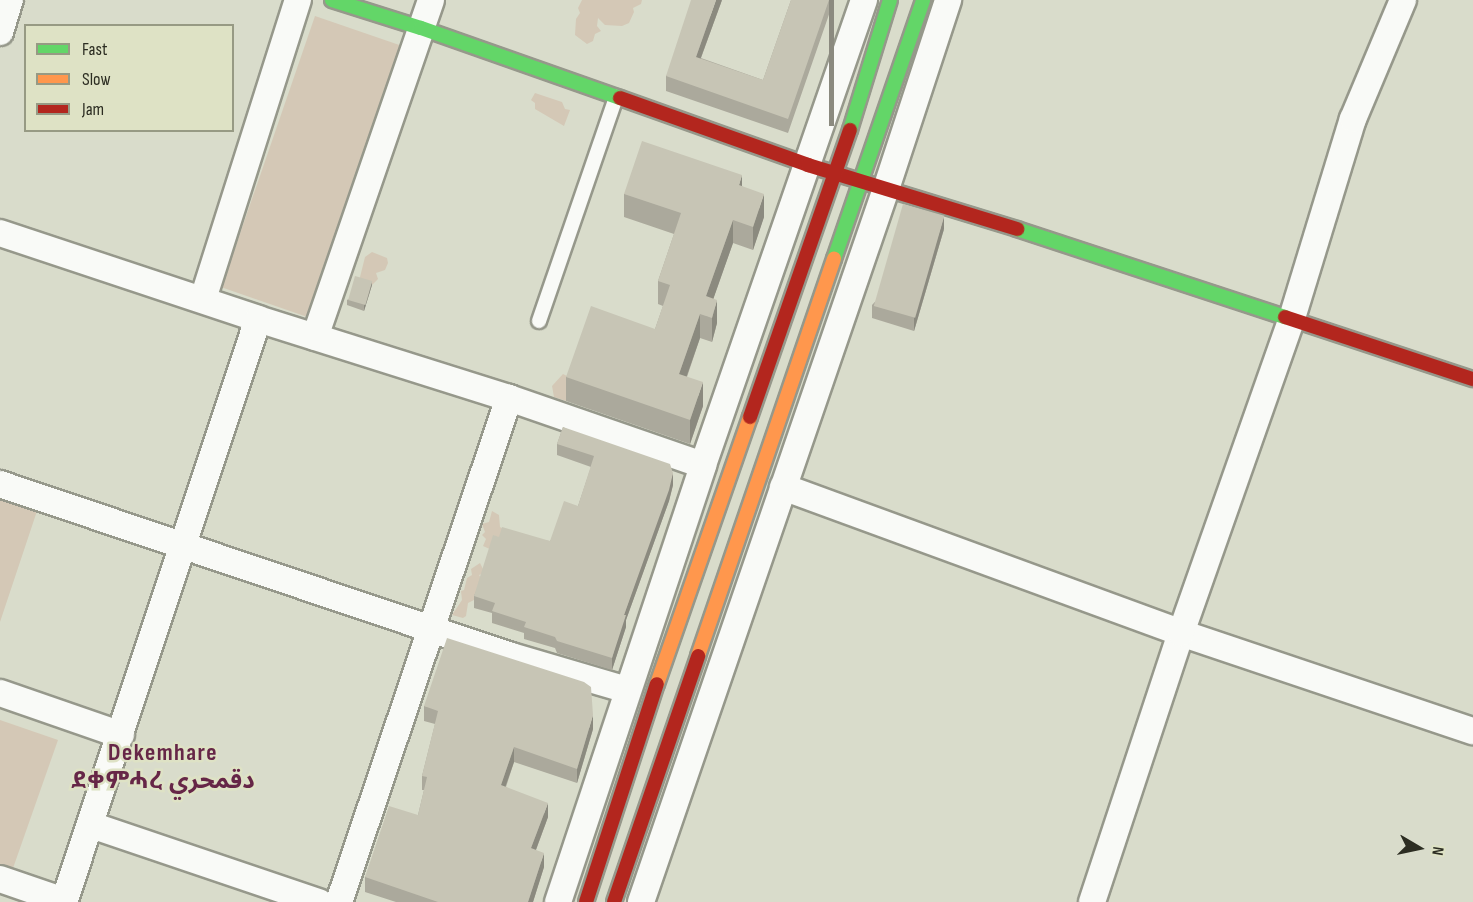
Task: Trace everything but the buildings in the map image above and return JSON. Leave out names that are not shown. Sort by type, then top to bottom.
[{"type":"main road","points":[[332,0],[421,28],[808,165],[887,186],[1473,379]]},
{"type":"main road","points":[[586,902],[661,629],[837,172],[890,0]]},
{"type":"main road","points":[[614,902],[923,0]]},
{"type":"main road","points":[[705,637],[730,644]]},
{"type":"street","points":[[0,32],[10,0]]},
{"type":"street","points":[[203,299],[298,0]]},
{"type":"street","points":[[315,337],[431,0]]},
{"type":"street","points":[[558,902],[627,690],[661,629],[703,465],[864,0]]},
{"type":"street","points":[[641,902],[887,186],[948,0]]},
{"type":"street","points":[[1092,902],[1181,633],[1292,318],[1353,119],[1403,0]]},
{"type":"street","points":[[0,232],[258,319],[509,398],[703,465]]},
{"type":"street","points":[[0,879],[64,902],[258,319]]},
{"type":"street","points":[[339,902],[509,398]]},
{"type":"street","points":[[0,484],[184,544],[432,630],[627,690]]},
{"type":"street","points":[[783,487],[1181,633],[1473,731]]},
{"type":"street","points":[[0,693],[121,735]]},
{"type":"street","points":[[91,825],[319,902]]},
{"type":"lane","points":[[539,321],[616,97]]},
{"type":"shaded area","points":[[582,0],[642,0],[641,4],[633,8],[634,12],[629,23],[622,26],[605,25],[598,18],[597,26],[601,31],[595,34],[593,41],[587,44],[575,35],[576,19],[580,13],[578,8]]},
{"type":"shaded area","points":[[315,16],[403,46],[309,318],[222,287]]},
{"type":"shaded area","points":[[535,93],[562,102],[565,109],[570,110],[564,126],[535,109],[535,103],[531,100]]},
{"type":"shaded area","points":[[372,252],[387,258],[388,263],[385,270],[376,273],[378,279],[372,285],[359,281],[365,257]]},
{"type":"shaded area","points":[[563,374],[567,376],[566,401],[554,397],[552,386]]},
{"type":"shaded area","points":[[0,499],[37,511],[0,622]]},
{"type":"shaded area","points":[[492,511],[499,515],[500,527],[503,529],[501,539],[492,550],[483,546],[486,539],[482,535],[485,532],[482,524],[489,522]]},
{"type":"shaded area","points":[[480,563],[485,573],[479,575],[483,581],[474,600],[468,603],[466,616],[463,618],[452,615],[462,600],[461,591],[464,590],[467,578],[472,575],[471,569]]},
{"type":"shaded area","points":[[0,720],[58,740],[12,871],[0,867]]},
{"type":"traffic: fast","points":[[332,0],[421,28],[620,98]]},
{"type":"traffic: fast","points":[[850,130],[890,0]]},
{"type":"traffic: fast","points":[[834,259],[923,0]]},
{"type":"traffic: fast","points":[[1017,229],[1285,317]]},
{"type":"traffic: slow","points":[[698,656],[834,259]]},
{"type":"traffic: slow","points":[[657,684],[750,417]]},
{"type":"traffic: jam","points":[[620,98],[808,165],[1017,229]]},
{"type":"traffic: jam","points":[[750,417],[850,130]]},
{"type":"traffic: jam","points":[[1285,317],[1473,379]]},
{"type":"traffic: jam","points":[[614,902],[698,656]]},
{"type":"traffic: jam","points":[[586,902],[657,684]]},
{"type":"district","name":"Dekemhare ደቀምሓረ دقمحري","points":[[163,767]]}]
